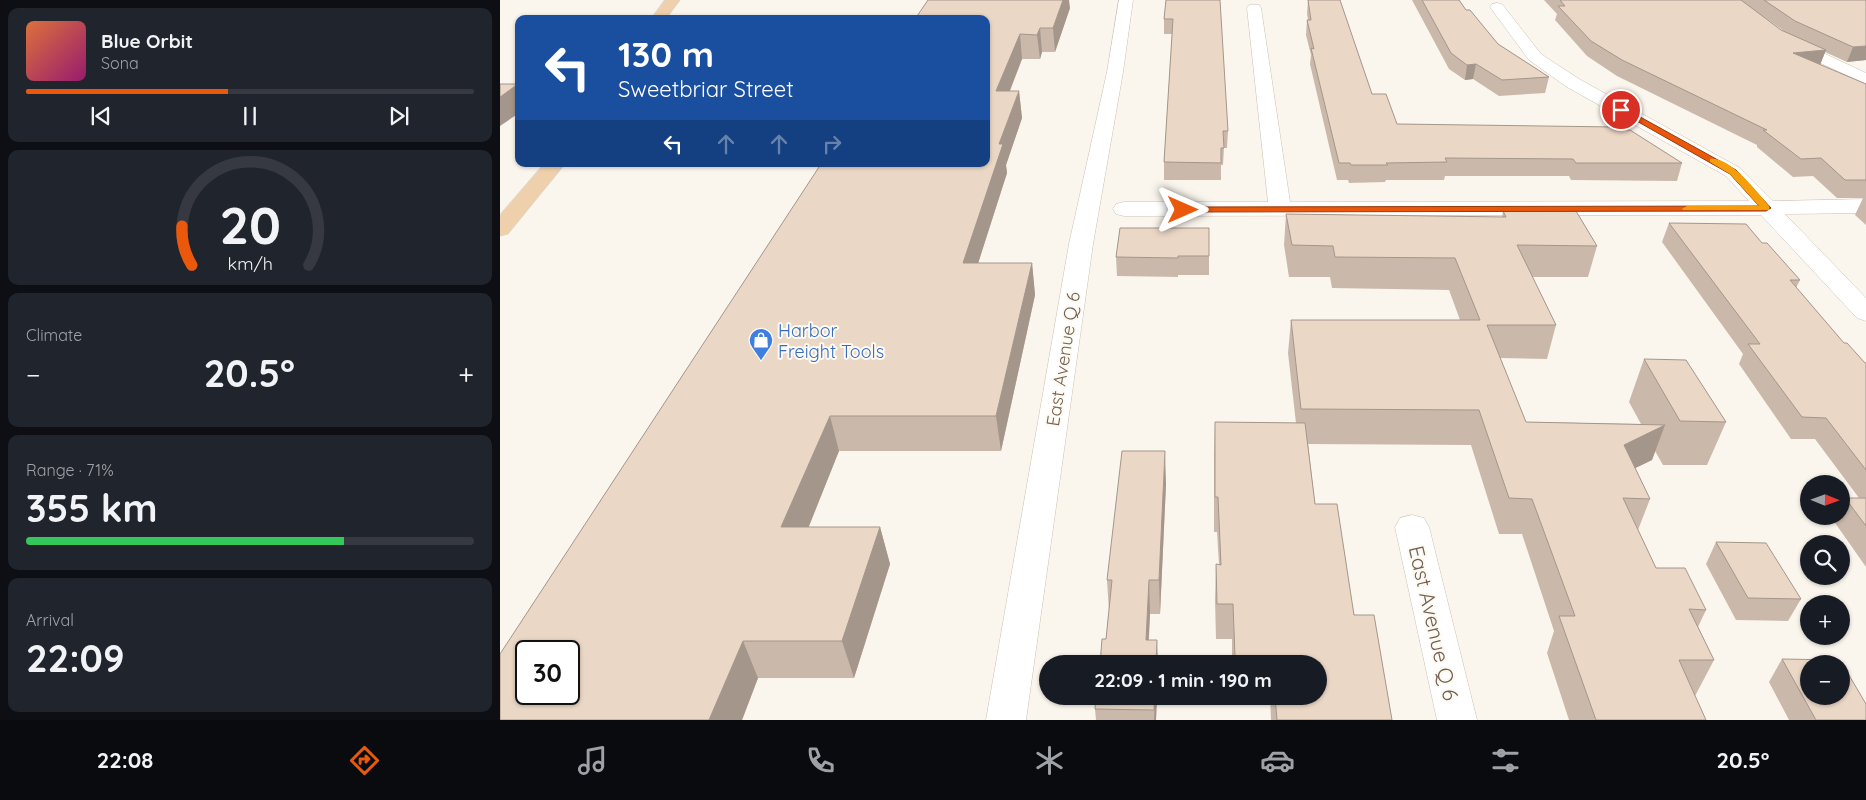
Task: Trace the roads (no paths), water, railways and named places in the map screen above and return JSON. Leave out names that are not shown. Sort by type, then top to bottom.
[{"type":"highway","points":[[661,15],[672,0]]},
{"type":"highway","points":[[500,229],[552,167]]},
{"type":"street","name":"East Avenue Q 6","points":[[1006,720],[1081,244],[1115,72],[1126,0]]},
{"type":"street","points":[[1728,0],[1783,40],[1866,79]]},
{"type":"street","points":[[1497,7],[1535,57],[1573,83],[1733,172],[1866,313]]},
{"type":"street","points":[[1254,8],[1280,210]]},
{"type":"street","points":[[1124,209],[1280,210],[1866,206]]},
{"type":"street","name":"East Avenue Q 6","points":[[1412,527],[1457,720]]},
{"type":"place","name":"Harbor Freight Tools","points":[[761,361]]}]
